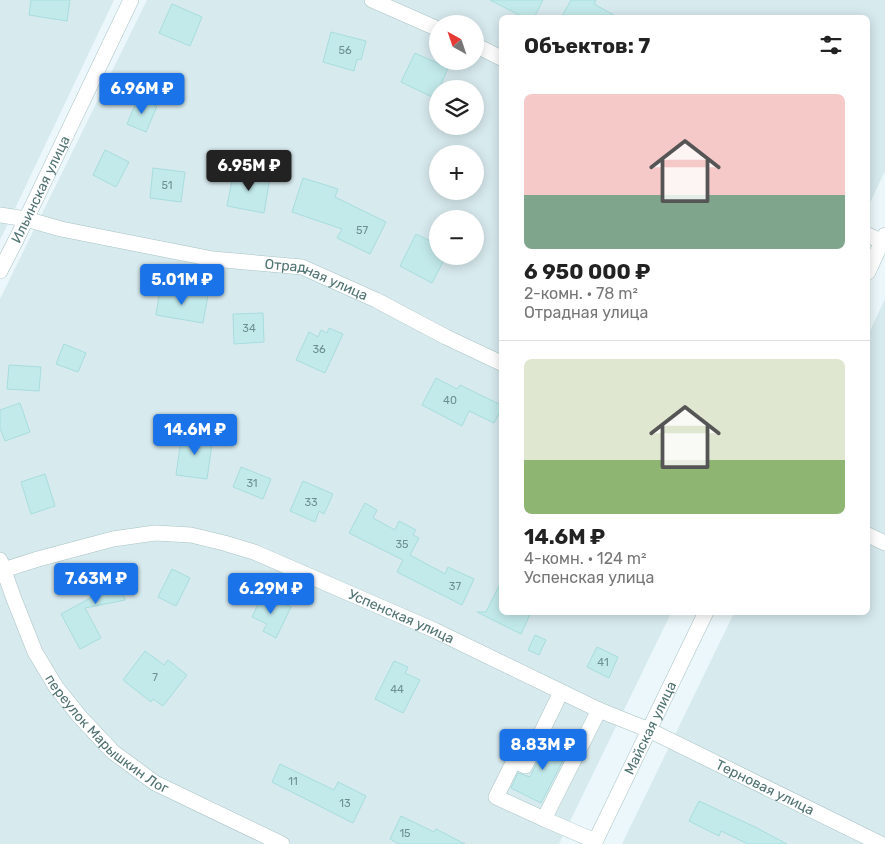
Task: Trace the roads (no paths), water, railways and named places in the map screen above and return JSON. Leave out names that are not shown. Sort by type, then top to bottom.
[{"type":"street","name":"Ильинская улица","points":[[0,271],[131,0]]},
{"type":"street","points":[[372,0],[429,25]]},
{"type":"street","points":[[484,50],[499,57]]},
{"type":"street","name":"Отрадная улица","points":[[0,215],[212,259],[302,267],[376,300],[499,362]]},
{"type":"street","points":[[870,236],[884,240],[870,268]]},
{"type":"street","name":"Успенская улица","points":[[1,567],[113,539],[155,533],[191,535],[224,543],[254,552],[434,630],[599,710],[649,730]]},
{"type":"street","points":[[870,536],[885,543]]},
{"type":"street","name":"переулок Марышкин Лог","points":[[1,567],[35,652],[56,687],[80,717],[113,752],[155,783],[282,844]]},
{"type":"street","name":"Майская улица","points":[[594,843],[705,615]]},
{"type":"street","points":[[561,692],[525,766],[514,761],[496,797],[594,843]]},
{"type":"street","points":[[544,820],[599,710]]},
{"type":"street","name":"Терновая улица","points":[[649,730],[881,844]]}]
